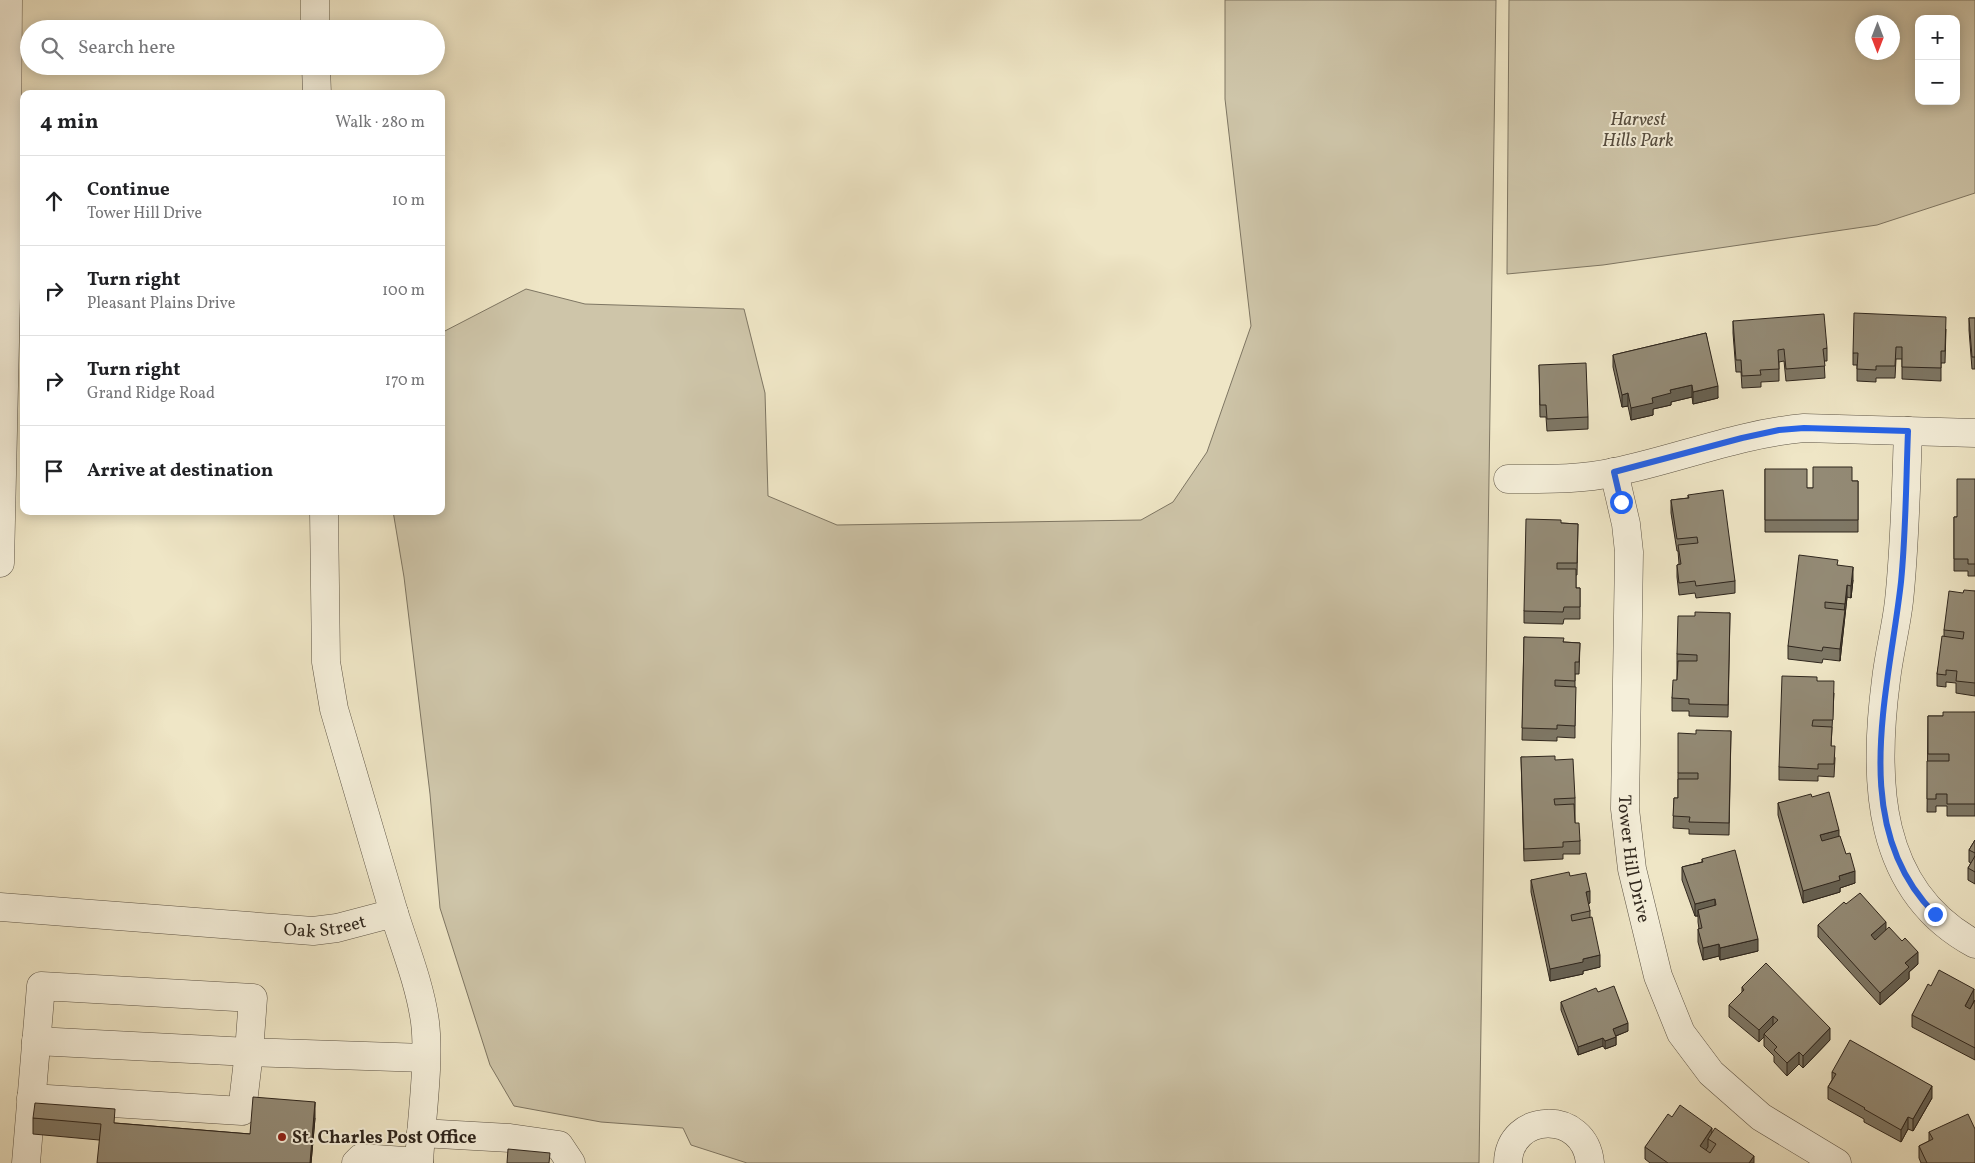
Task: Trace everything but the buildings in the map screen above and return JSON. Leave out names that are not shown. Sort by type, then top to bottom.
[{"type":"street","points":[[315,0],[316,20]]},
{"type":"street","points":[[0,563],[6,298],[5,11]]},
{"type":"street","points":[[316,75],[317,90]]},
{"type":"street","points":[[1508,479],[1555,479],[1614,472],[1779,430],[1804,428],[1975,433]]},
{"type":"street","points":[[1908,431],[1903,564],[1884,698],[1881,760],[1885,820],[1896,857],[1924,903],[1950,928],[1975,944]]},
{"type":"street","name":"Tower Hill Drive","points":[[1614,472],[1626,524],[1629,552],[1625,809],[1632,869],[1658,976],[1681,1032],[1711,1073],[1761,1117],[1837,1163]]},
{"type":"street","points":[[324,515],[326,662],[332,699],[420,995],[425,1024],[419,1163],[361,1158],[356,1163]]},
{"type":"street","name":"Oak Street","points":[[0,907],[314,931],[337,928],[394,912]]},
{"type":"street","points":[[26,1163],[31,1098],[41,986],[253,998],[242,1112],[31,1098]]},
{"type":"street","points":[[36,1041],[249,1052],[425,1058]]},
{"type":"street","points":[[1508,1163],[1514,1143],[1523,1132],[1535,1125],[1549,1123],[1563,1125],[1576,1132],[1584,1142],[1590,1163]]},
{"type":"street","points":[[420,1133],[510,1138],[558,1145],[571,1163]]},
{"type":"green space","points":[[1225,0],[1496,0],[1479,1163],[747,1163],[691,1145],[683,1128],[601,1122],[514,1106],[490,1065],[440,908],[430,794],[404,577],[394,515],[445,515],[445,331],[526,289],[585,304],[744,309],[765,393],[768,496],[837,525],[1141,520],[1173,502],[1207,452],[1251,326],[1225,99]]},
{"type":"green space","name":"Harvest Hills Park","points":[[1509,0],[1975,0],[1975,193],[1877,225],[1603,265],[1507,274]]},
{"type":"place","name":"St. Charles Post Office","points":[[282,1137]]},
{"type":"route","points":[[1621,502],[1614,472],[1742,438],[1779,430],[1804,428],[1908,431],[1903,564],[1884,698],[1881,760],[1883,799],[1885,820],[1896,857],[1907,878],[1924,903],[1935,914]]}]
